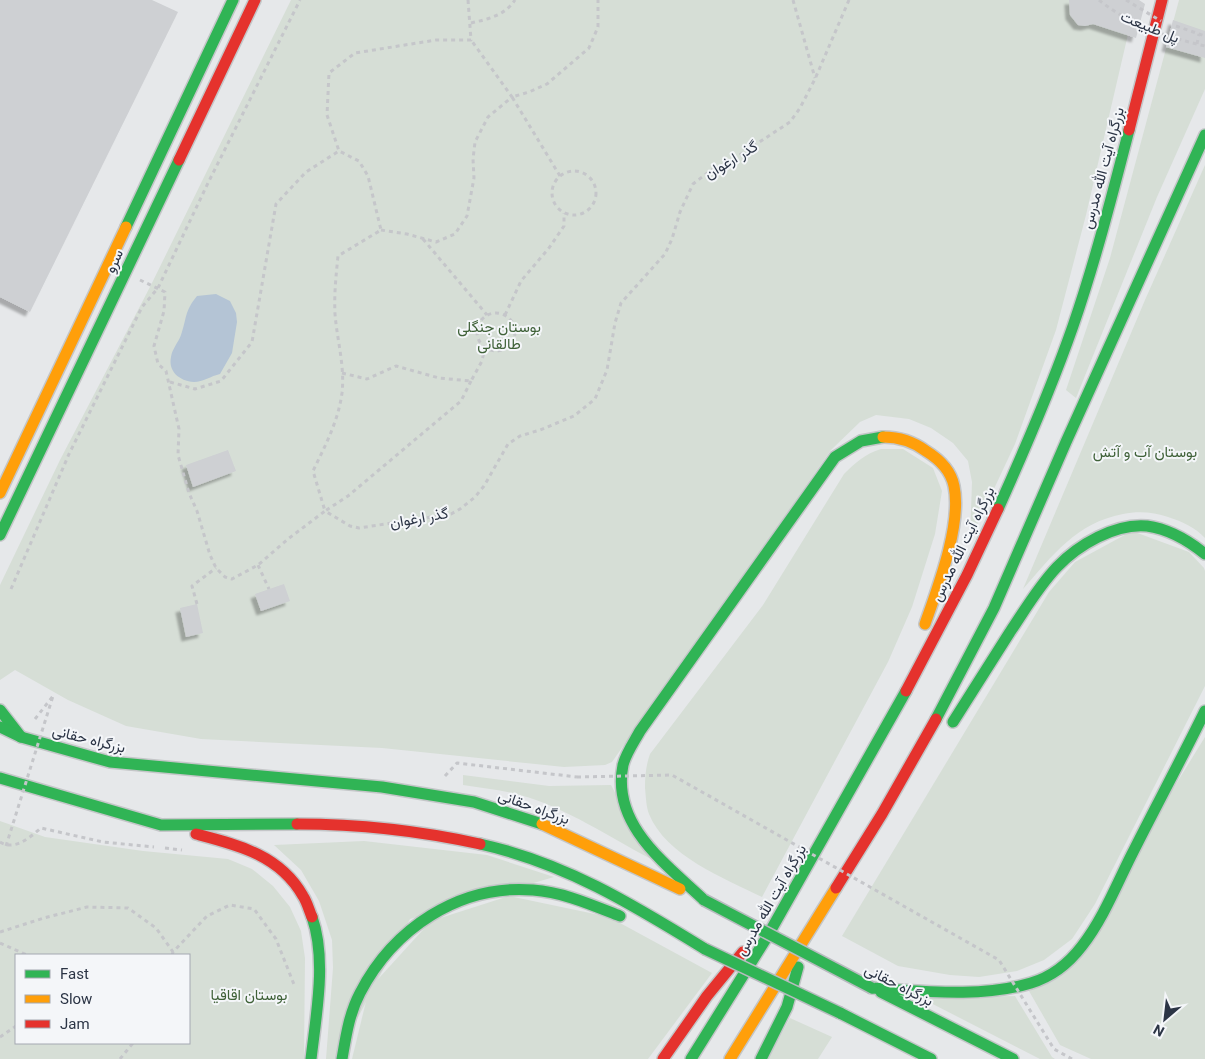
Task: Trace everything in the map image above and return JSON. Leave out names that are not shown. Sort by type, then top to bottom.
[{"type":"main road","name":"سرو","points":[[0,493],[233,0]]},
{"type":"main road","name":"سرو","points":[[0,535],[255,0]]},
{"type":"main road","name":"بزرگراه آیت الله مدرس","points":[[692,1059],[728,1003],[892,718],[983,540],[1034,429],[1073,325],[1098,244],[1162,0]]},
{"type":"main road","points":[[730,1059],[882,814],[946,702],[994,608],[1066,442],[1205,135]]},
{"type":"main road","points":[[704,900],[651,851],[628,820],[620,785],[622,766],[640,731],[829,464],[850,446],[866,439],[884,437],[903,440],[920,446],[936,457],[954,485],[955,504],[952,532],[938,585],[892,718]]},
{"type":"main road","points":[[945,735],[1037,592],[1057,567],[1074,553],[1101,536],[1125,528],[1142,526],[1175,535],[1195,545],[1205,554]]},
{"type":"main road","points":[[0,710],[21,737]]},
{"type":"main road","points":[[872,988],[945,992],[1008,989],[1047,976],[1066,962],[1082,946],[1103,910],[1205,712]]},
{"type":"main road","name":"بزرگراه حقانی","points":[[0,727],[21,737],[110,762],[382,787],[474,802],[515,814],[552,827],[704,900],[1013,1059]]},
{"type":"main road","points":[[882,814],[922,765]]},
{"type":"main road","points":[[0,778],[237,845],[261,854],[278,867],[292,881],[305,899],[313,918],[320,959],[311,1059]]},
{"type":"main road","points":[[161,825],[302,824],[378,828],[458,839],[511,851],[581,878],[634,906],[705,949]]},
{"type":"main road","points":[[342,1059],[345,1032],[352,1009],[385,954],[401,936],[424,918],[444,907],[478,894],[520,888],[564,895],[628,919]]},
{"type":"main road","points":[[663,1059],[707,996],[792,893]]},
{"type":"main road","points":[[646,926],[705,949],[932,1059]]},
{"type":"main road","points":[[761,1059],[787,1007],[808,932]]},
{"type":"main road","points":[[840,1013],[869,1039]]},
{"type":"path","points":[[11,588],[69,454],[142,307],[158,288],[233,132],[300,0]]},
{"type":"path","points":[[468,0],[471,40],[512,97],[560,176]]},
{"type":"path","points":[[471,23],[500,14],[509,9],[515,0]]},
{"type":"path","points":[[326,511],[313,472],[334,426],[342,392],[342,373],[335,314],[338,256],[381,230],[436,242],[455,234],[467,216],[474,178],[473,159],[475,142],[488,117],[512,97],[548,84],[589,48],[598,27],[598,0]]},
{"type":"path","points":[[794,0],[815,79]]},
{"type":"path","name":"گذر ارغوان","points":[[326,511],[350,526],[359,528],[451,514],[475,497],[484,486],[508,444],[520,436],[574,416],[595,399],[608,370],[615,323],[621,303],[665,254],[687,193],[693,184],[710,171],[732,160],[790,122],[800,108],[815,79],[849,0]]},
{"type":"path","name":"پل طبیعت","points":[[1099,0],[1115,13],[1144,27],[1205,46]]},
{"type":"path","points":[[1126,0],[1161,21],[1205,36]]},
{"type":"path","points":[[1197,44],[1199,34]]},
{"type":"path","points":[[381,230],[368,176],[359,161],[339,151],[328,115],[329,73],[355,53],[436,40],[471,40]]},
{"type":"path","points":[[169,382],[195,390],[222,380],[252,342],[276,204],[306,172],[339,151]]},
{"type":"path","points":[[566,172],[581,172],[593,181],[597,194],[591,208],[586,213],[579,215],[564,213],[558,209],[552,196],[555,182],[566,172]]},
{"type":"path","points":[[505,315],[521,281],[549,248],[564,226],[564,213]]},
{"type":"path","points":[[423,238],[487,315]]},
{"type":"path","points":[[125,273],[165,292],[164,311],[154,346],[158,364],[166,371],[169,382],[179,429],[178,455],[210,555],[216,568],[225,577],[232,579],[258,565],[288,539],[348,496],[461,401],[482,362],[485,347]]},
{"type":"path","points":[[493,313],[505,315],[513,324],[515,330],[512,342],[502,349],[496,350],[485,347],[478,337],[479,324],[487,315],[493,313]]},
{"type":"path","points":[[342,373],[367,379],[396,366],[439,378],[471,381]]},
{"type":"path","points":[[258,565],[269,589]]},
{"type":"path","points":[[197,604],[192,586],[216,568]]},
{"type":"path","points":[[6,846],[53,696],[21,737]]},
{"type":"path","points":[[445,776],[457,763],[577,777],[672,775],[999,960],[1054,1049],[1072,1059]]},
{"type":"path","points":[[0,842],[6,846],[20,844],[41,828],[103,842],[189,851]]},
{"type":"path","points":[[0,932],[87,907],[128,908],[156,928],[172,954],[207,916],[230,905],[254,909],[276,938],[296,987]]},
{"type":"path","points":[[0,943],[26,954]]},
{"type":"path","points":[[0,1037],[15,1027]]},
{"type":"path","points":[[120,1059],[132,1044]]},
{"type":"green space","name":"بوستان جنگلی طالقانی","points":[[291,0],[1136,0],[1086,215],[1056,330],[1015,444],[970,540],[972,482],[968,461],[953,443],[931,428],[909,419],[876,415],[860,422],[831,450],[612,762],[605,765],[564,767],[382,748],[201,739],[126,726],[68,700],[15,670],[0,680],[0,585],[60,460],[151,285]]},
{"type":"green space","points":[[1179,0],[1205,0],[1205,89],[1157,197],[1076,398],[1066,390],[1110,258]]},
{"type":"green space","name":"بوستان آب و آتش","points":[[1205,165],[1205,538],[1188,525],[1157,514],[1134,512],[1106,518],[1067,542],[1023,589],[1145,300]]},
{"type":"green space","points":[[881,449],[903,449],[933,468],[942,491],[935,534],[912,607],[888,662],[762,897],[714,873],[682,854],[657,829],[649,814],[645,788],[650,754],[763,605],[844,474],[861,459]]},
{"type":"green space","points":[[1132,531],[1189,552],[1204,568],[1205,686],[1095,904],[1072,939],[1044,960],[1017,971],[979,977],[950,975],[898,966],[842,936],[1049,592],[1075,562]]},
{"type":"green space","points":[[1205,737],[1205,1059],[1091,1059],[1060,1045],[1029,991],[1055,980]]},
{"type":"green space","points":[[463,775],[549,786],[611,785],[651,859],[554,807],[520,795],[463,785]]},
{"type":"green space","name":"بوستان اقاقیا","points":[[0,821],[45,837],[143,851],[228,859],[252,869],[273,886],[290,907],[301,931],[305,958],[304,1059],[0,1059]]},
{"type":"green space","points":[[364,841],[487,855],[554,877],[410,919],[336,1059],[326,1059],[333,968],[332,940],[319,901],[301,870],[274,845]]},
{"type":"green space","points":[[509,896],[609,917],[712,973],[648,1059],[352,1059],[369,989],[431,921]]},
{"type":"green space","points":[[1015,996],[1055,1059],[1040,1059],[921,998]]},
{"type":"green space","points":[[790,1018],[832,1037],[818,1059],[768,1059]]},
{"type":"water","points":[[216,294],[230,301],[236,313],[237,322],[232,353],[220,374],[197,382],[184,380],[173,371],[171,362],[172,354],[181,335],[188,311],[197,296]]},
{"type":"building","points":[[0,0],[152,0],[178,12],[30,312],[0,297]]},
{"type":"building","points":[[1069,0],[1139,0],[1145,4],[1136,38],[1093,24],[1078,25],[1070,15]]},
{"type":"building","points":[[1173,20],[1205,31],[1205,58],[1166,47]]},
{"type":"building","points":[[228,450],[236,471],[193,487],[186,465]]},
{"type":"building","points":[[284,584],[290,601],[261,611],[255,594]]},
{"type":"building","points":[[197,604],[203,633],[186,637],[180,608]]},
{"type":"traffic: fast","points":[[126,227],[233,0]]},
{"type":"traffic: fast","points":[[998,509],[1056,373],[1073,326],[1096,253],[1129,130]]},
{"type":"traffic: fast","points":[[936,719],[994,608],[1066,442],[1205,135]]},
{"type":"traffic: fast","points":[[0,535],[179,160]]},
{"type":"traffic: fast","points":[[704,900],[659,857],[633,825],[625,806],[621,787],[624,761],[640,731],[835,457],[861,441],[883,437]]},
{"type":"traffic: fast","points":[[953,722],[1032,599],[1057,567],[1075,551],[1110,532],[1122,528],[1147,526],[1178,536],[1205,554]]},
{"type":"traffic: fast","points":[[691,1059],[767,937],[906,691]]},
{"type":"traffic: fast","points":[[0,710],[21,737]]},
{"type":"traffic: fast","points":[[872,988],[931,992],[993,991],[1031,983],[1052,973],[1065,964],[1090,936],[1103,914],[1205,711]]},
{"type":"traffic: fast","points":[[0,727],[21,737],[110,762],[382,787],[474,802],[542,824]]},
{"type":"traffic: fast","points":[[0,778],[161,825],[297,824]]},
{"type":"traffic: fast","points":[[480,844],[541,862],[597,887],[651,916],[705,949]]},
{"type":"traffic: fast","points":[[342,1059],[353,1009],[374,970],[391,949],[410,931],[431,915],[454,903],[479,895],[506,890],[533,890],[566,896],[620,916]]},
{"type":"traffic: fast","points":[[704,900],[872,988]]},
{"type":"traffic: fast","points":[[311,1059],[320,969],[319,951],[312,917]]},
{"type":"traffic: fast","points":[[705,949],[840,1013]]},
{"type":"traffic: fast","points":[[761,1059],[787,1007],[798,967]]},
{"type":"traffic: fast","points":[[881,992],[1013,1059]]},
{"type":"traffic: fast","points":[[840,1013],[931,1059]]},
{"type":"traffic: slow","points":[[0,493],[126,227]]},
{"type":"traffic: slow","points":[[883,437],[906,441],[931,454],[947,470],[954,486],[956,501],[952,537],[925,624]]},
{"type":"traffic: slow","points":[[542,824],[680,889]]},
{"type":"traffic: slow","points":[[730,1059],[836,888]]},
{"type":"traffic: jam","points":[[179,160],[255,0]]},
{"type":"traffic: jam","points":[[1129,130],[1162,0]]},
{"type":"traffic: jam","points":[[906,691],[967,575],[998,509]]},
{"type":"traffic: jam","points":[[836,888],[882,814],[936,719]]},
{"type":"traffic: jam","points":[[297,824],[389,829],[435,835],[480,844]]},
{"type":"traffic: jam","points":[[196,834],[242,848],[270,861],[294,882],[304,898],[312,917]]},
{"type":"traffic: jam","points":[[663,1059],[707,996],[743,952]]}]
